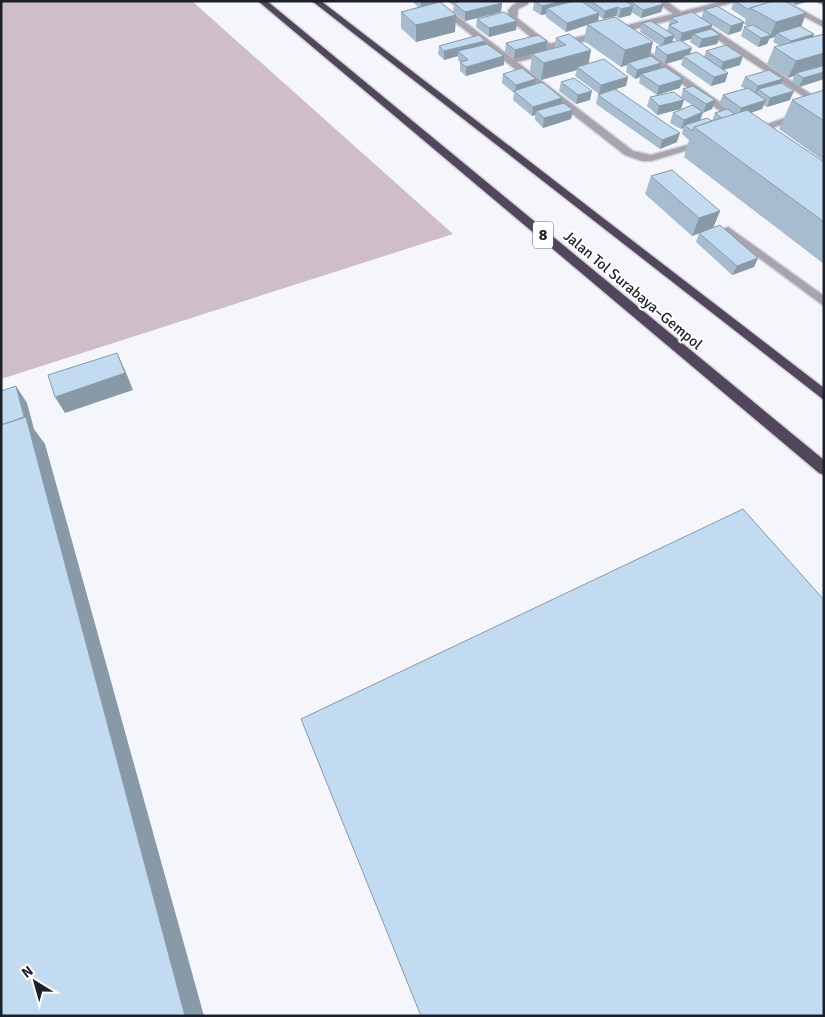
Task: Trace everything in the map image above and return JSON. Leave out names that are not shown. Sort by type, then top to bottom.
[{"type":"highway","name":"Jalan Tol Surabaya–Gempol","points":[[262,1],[824,468]]},
{"type":"highway","name":"Jalan Tol Surabaya–Gempol","points":[[316,1],[824,395]]},
{"type":"street","points":[[432,1],[629,153],[642,158],[651,158],[716,141]]},
{"type":"street","points":[[524,1],[524,4],[514,7],[512,11],[513,19],[548,47],[616,34],[734,1]]},
{"type":"street","points":[[636,47],[748,132],[823,107],[683,14],[660,1]]},
{"type":"street","points":[[778,1],[824,25]]},
{"type":"street","points":[[599,21],[616,34]]},
{"type":"street","points":[[509,62],[548,51],[548,47]]},
{"type":"street","points":[[728,230],[824,302]]},
{"type":"shaded area","points":[[1,1],[192,1],[453,234],[1,379]]},
{"type":"building","points":[[461,1],[500,1],[502,3],[465,12],[454,3]]},
{"type":"building","points":[[535,1],[562,1],[542,6]]},
{"type":"building","points":[[581,1],[599,13],[567,23],[547,8]]},
{"type":"building","points":[[591,1],[625,1],[633,6],[621,9],[618,7],[605,11]]},
{"type":"building","points":[[630,1],[659,1],[664,4],[643,10]]},
{"type":"building","points":[[735,1],[772,2],[750,8],[749,10]]},
{"type":"building","points":[[773,1],[785,1],[806,13],[776,22],[750,8]]},
{"type":"building","points":[[440,2],[456,15],[416,25],[401,12]]},
{"type":"building","points":[[717,6],[744,22],[731,26],[704,10]]},
{"type":"building","points":[[504,12],[517,21],[489,28],[477,19]]},
{"type":"building","points":[[692,12],[712,25],[682,33],[669,25],[678,22],[671,18]]},
{"type":"building","points":[[615,17],[653,42],[625,50],[587,24]]},
{"type":"building","points":[[651,21],[674,35],[665,38],[642,23]]},
{"type":"building","points":[[753,25],[771,35],[761,38],[744,27]]},
{"type":"building","points":[[800,26],[814,34],[791,41],[777,33]]},
{"type":"building","points":[[711,29],[720,35],[702,39],[693,34]]},
{"type":"building","points":[[569,34],[591,50],[544,63],[532,54],[566,45],[556,38]]},
{"type":"building","points":[[824,34],[824,53],[796,61],[774,47]]},
{"type":"building","points":[[479,35],[485,41],[444,51],[439,46]]},
{"type":"building","points":[[538,35],[547,41],[515,50],[506,43]]},
{"type":"building","points":[[680,40],[692,48],[667,55],[656,47]]},
{"type":"building","points":[[487,44],[504,56],[466,67],[460,62],[468,60],[458,51]]},
{"type":"building","points":[[726,45],[743,56],[723,62],[706,51]]},
{"type":"building","points":[[697,52],[728,73],[714,77],[683,56]]},
{"type":"building","points":[[651,56],[661,63],[637,70],[628,63]]},
{"type":"building","points":[[604,59],[628,77],[601,85],[577,67]]},
{"type":"building","points":[[665,67],[683,79],[659,86],[641,74]]},
{"type":"building","points":[[824,67],[824,72],[803,78],[796,73]]},
{"type":"building","points":[[522,68],[536,79],[516,85],[503,74]]},
{"type":"building","points":[[769,70],[783,79],[758,86],[745,77]]},
{"type":"building","points":[[574,78],[592,91],[578,95],[561,82]]},
{"type":"building","points":[[542,82],[562,98],[533,107],[514,91]]},
{"type":"building","points":[[782,83],[794,91],[770,98],[758,89]]},
{"type":"building","points":[[693,86],[715,100],[706,104],[683,89]]},
{"type":"building","points":[[748,88],[766,100],[741,108],[723,95]]},
{"type":"building","points":[[615,89],[680,133],[662,140],[598,95]]},
{"type":"building","points":[[824,90],[824,121],[792,100]]},
{"type":"building","points":[[674,92],[684,100],[659,106],[650,97]]},
{"type":"building","points":[[564,103],[573,110],[544,118],[536,111]]},
{"type":"building","points":[[692,105],[703,112],[684,120],[673,113]]},
{"type":"building","points":[[727,109],[735,114],[722,118],[715,113]]},
{"type":"building","points":[[747,110],[824,162],[824,222],[694,127]]},
{"type":"building","points":[[707,118],[712,121],[694,127],[692,131],[685,125]]},
{"type":"building","points":[[672,170],[720,211],[699,218],[651,176]]},
{"type":"building","points":[[720,225],[758,258],[737,266],[699,233]]},
{"type":"building","points":[[117,353],[125,373],[55,397],[48,375]]},
{"type":"building","points":[[16,386],[24,417],[1,425],[1,391]]},
{"type":"building","points":[[26,417],[185,1016],[1,1016],[1,425]]},
{"type":"building","points":[[743,509],[824,600],[824,1016],[421,1016],[301,719]]}]
